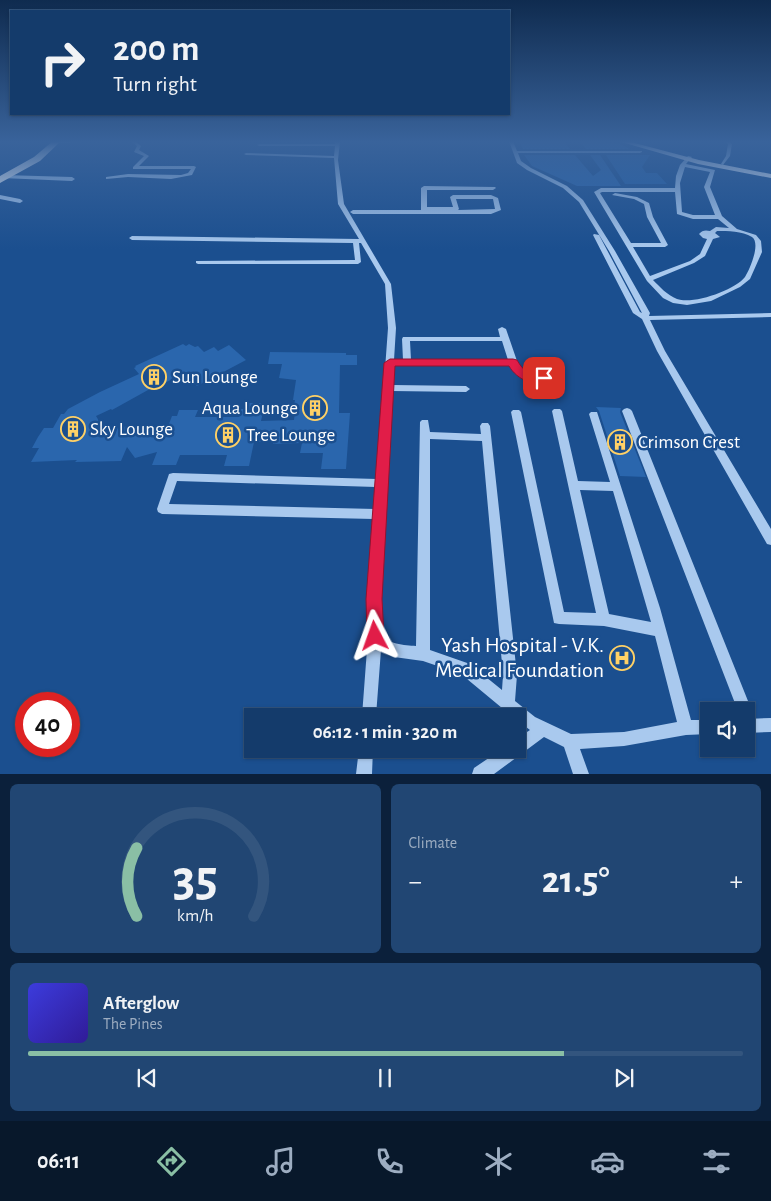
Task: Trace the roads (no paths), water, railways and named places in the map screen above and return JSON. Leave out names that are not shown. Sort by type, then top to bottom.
[{"type":"street","points":[[108,178],[117,177]]},
{"type":"street","points":[[338,177],[341,204],[360,241],[384,274],[390,292],[392,322],[382,483],[375,514],[373,616],[375,636],[369,708]]},
{"type":"street","points":[[540,177],[570,191],[581,201],[612,251],[646,313],[645,318],[663,355],[771,540]]},
{"type":"street","points":[[542,177],[569,195],[581,210],[637,313],[645,318],[771,315]]},
{"type":"street","points":[[678,177],[677,192],[679,213],[684,216],[699,218],[718,217]]},
{"type":"street","points":[[710,177],[706,186],[718,217],[735,230]]},
{"type":"street","points":[[1,178],[72,179]]},
{"type":"street","points":[[424,210],[424,188],[493,188]]},
{"type":"street","points":[[597,192],[601,190],[677,192]]},
{"type":"street","points":[[597,192],[649,279],[666,296],[676,301],[687,303],[711,299],[738,286],[748,278],[759,252],[758,241],[754,236],[735,230],[716,229],[710,236],[703,255],[692,262],[649,279]]},
{"type":"street","points":[[597,192],[635,198],[646,203],[650,217],[665,245],[629,245]]},
{"type":"street","points":[[647,194],[677,192]]},
{"type":"street","points":[[0,197],[20,201]]},
{"type":"street","points":[[353,212],[456,209],[453,197],[495,198],[498,210],[491,212],[424,210]]},
{"type":"street","points":[[132,238],[360,241]]},
{"type":"street","points":[[198,262],[358,262],[360,241]]},
{"type":"street","points":[[624,290],[633,291]]},
{"type":"street","points":[[502,329],[513,363],[518,371],[526,378],[557,378]]},
{"type":"street","points":[[407,363],[406,339],[505,339]]},
{"type":"street","points":[[390,363],[513,363]]},
{"type":"street","points":[[388,388],[466,389]]},
{"type":"street","points":[[557,411],[604,620]]},
{"type":"street","points":[[627,411],[740,702]]},
{"type":"street","points":[[516,412],[559,618],[604,620],[660,630]]},
{"type":"street","points":[[594,414],[660,630],[686,728]]},
{"type":"street","points":[[423,654],[425,422]]},
{"type":"street","points":[[425,435],[486,432],[510,675],[508,706]]},
{"type":"street","points":[[375,514],[162,509],[173,477],[382,483]]},
{"type":"street","points":[[574,485],[616,487]]},
{"type":"street","points":[[375,636],[382,644],[394,650],[423,654],[465,669],[488,686],[508,706],[543,729],[570,742],[624,738],[700,727]]},
{"type":"street","points":[[755,721],[771,725]]},
{"type":"street","points":[[526,741],[543,729]]},
{"type":"street","points":[[570,742],[581,774]]},
{"type":"street","points":[[364,774],[365,758]]},
{"type":"street","points":[[480,774],[502,758]]},
{"type":"place","name":"Sun Lounge","points":[[154,377]]},
{"type":"place","name":"Aqua Lounge","points":[[315,408]]},
{"type":"place","name":"Sky Lounge","points":[[73,429]]},
{"type":"place","name":"Tree Lounge","points":[[228,435]]},
{"type":"place","name":"Crimson Crest","points":[[620,442]]},
{"type":"place","name":"Yash Hospital - V.K. Medical Foundation","points":[[622,658]]}]
